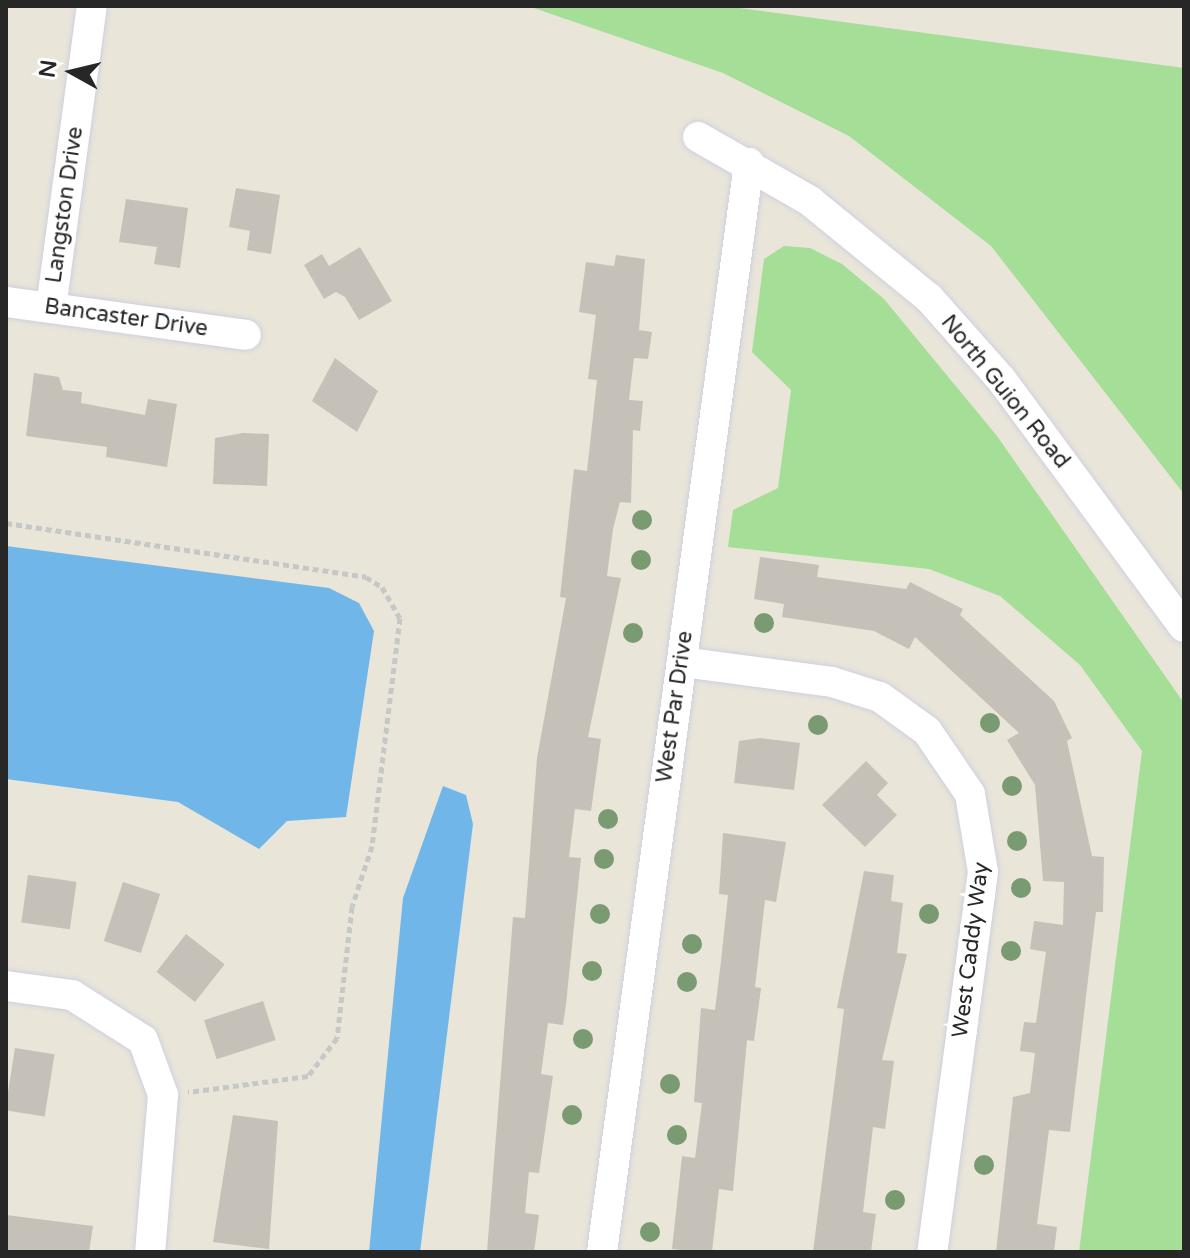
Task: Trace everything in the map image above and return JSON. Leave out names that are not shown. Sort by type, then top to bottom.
[{"type":"street","name":"Langston Drive","points":[[51,308],[92,6]]},
{"type":"street","name":"North Guion Road","points":[[698,137],[749,163],[852,231],[962,332],[1184,627]]},
{"type":"street","name":"West Par Drive","points":[[602,1252],[749,163]]},
{"type":"street","name":"Bancaster Drive","points":[[6,302],[246,335]]},
{"type":"street","name":"West Caddy Way","points":[[682,662],[867,691],[918,723],[966,783],[983,872],[932,1252]]},
{"type":"street","points":[[6,986],[72,995],[143,1040],[163,1095],[150,1252]]},
{"type":"path","points":[[6,523],[366,577],[382,587],[400,618],[372,846],[352,907],[341,1018],[328,1056],[308,1076],[163,1095]]},
{"type":"green space","points":[[528,6],[725,6],[1184,68],[1184,494],[991,246],[849,136],[723,73]]},
{"type":"green space","points":[[784,246],[810,248],[842,264],[884,299],[997,436],[1184,703],[1184,1252],[1079,1252],[1142,751],[1080,665],[1000,596],[929,569],[728,547],[733,510],[778,488],[791,390],[752,352],[764,259]]},
{"type":"water","points":[[6,546],[329,588],[359,603],[374,631],[346,817],[287,821],[259,849],[178,802],[6,779]]},
{"type":"water","points":[[443,786],[466,795],[473,824],[420,1252],[369,1252],[403,898]]},
{"type":"building","points":[[236,188],[280,195],[271,254],[247,250],[250,231],[229,227]]},
{"type":"building","points":[[126,199],[188,208],[180,268],[154,264],[157,247],[119,242]]},
{"type":"building","points":[[360,247],[392,301],[359,320],[345,297],[336,292],[324,299],[304,265],[322,254],[329,266]]},
{"type":"building","points":[[616,255],[645,259],[639,330],[652,332],[648,359],[634,358],[629,400],[643,401],[640,431],[633,430],[631,503],[620,502],[613,529],[607,576],[621,578],[588,737],[601,739],[591,811],[575,809],[569,857],[581,858],[566,1004],[563,1025],[548,1023],[541,1074],[553,1076],[539,1173],[529,1172],[525,1213],[539,1215],[534,1252],[487,1252],[513,917],[525,918],[537,758],[566,598],[560,597],[574,469],[587,471],[597,380],[588,379],[596,315],[579,312],[586,262],[614,266]]},
{"type":"building","points":[[335,358],[378,391],[357,432],[312,401]]},
{"type":"building","points":[[34,373],[59,377],[63,390],[82,392],[81,403],[145,415],[148,399],[177,404],[167,467],[106,457],[107,447],[26,436]]},
{"type":"building","points":[[243,433],[269,434],[267,486],[213,484],[215,438]]},
{"type":"building","points":[[760,557],[819,565],[817,577],[906,589],[910,582],[963,609],[960,615],[1054,701],[1072,738],[1067,741],[1092,856],[1104,857],[1103,912],[1096,912],[1070,1132],[1049,1130],[1037,1224],[1057,1227],[1054,1252],[996,1252],[1013,1097],[1030,1093],[1035,1053],[1020,1051],[1024,1022],[1036,1023],[1046,952],[1030,949],[1034,921],[1063,925],[1064,882],[1043,881],[1035,785],[1007,740],[1019,733],[915,637],[909,649],[874,631],[782,617],[784,604],[754,599]]},
{"type":"building","points":[[760,738],[800,743],[794,790],[734,783],[739,741]]},
{"type":"building","points":[[866,761],[888,783],[877,795],[897,815],[865,847],[822,805]]},
{"type":"building","points":[[723,833],[786,842],[776,902],[765,900],[755,987],[761,988],[754,1041],[747,1040],[733,1191],[719,1189],[712,1252],[695,1252],[672,1249],[682,1156],[695,1158],[702,1103],[694,1102],[701,1008],[715,1010],[728,895],[719,894]]},
{"type":"building","points":[[864,871],[894,875],[891,901],[903,903],[897,953],[907,954],[882,1060],[894,1061],[885,1129],[873,1127],[863,1212],[876,1214],[871,1252],[813,1252],[844,1009],[837,1008]]},
{"type":"building","points":[[28,875],[77,882],[70,929],[21,923]]},
{"type":"building","points":[[123,882],[160,894],[141,953],[104,941]]},
{"type":"building","points":[[186,934],[225,964],[195,1002],[156,972]]},
{"type":"building","points":[[263,1001],[276,1040],[217,1059],[204,1020]]},
{"type":"building","points":[[15,1048],[55,1054],[45,1116],[6,1110]]},
{"type":"building","points":[[233,1115],[278,1121],[269,1249],[213,1242]]},
{"type":"building","points":[[6,1215],[93,1226],[89,1252],[6,1252]]}]
